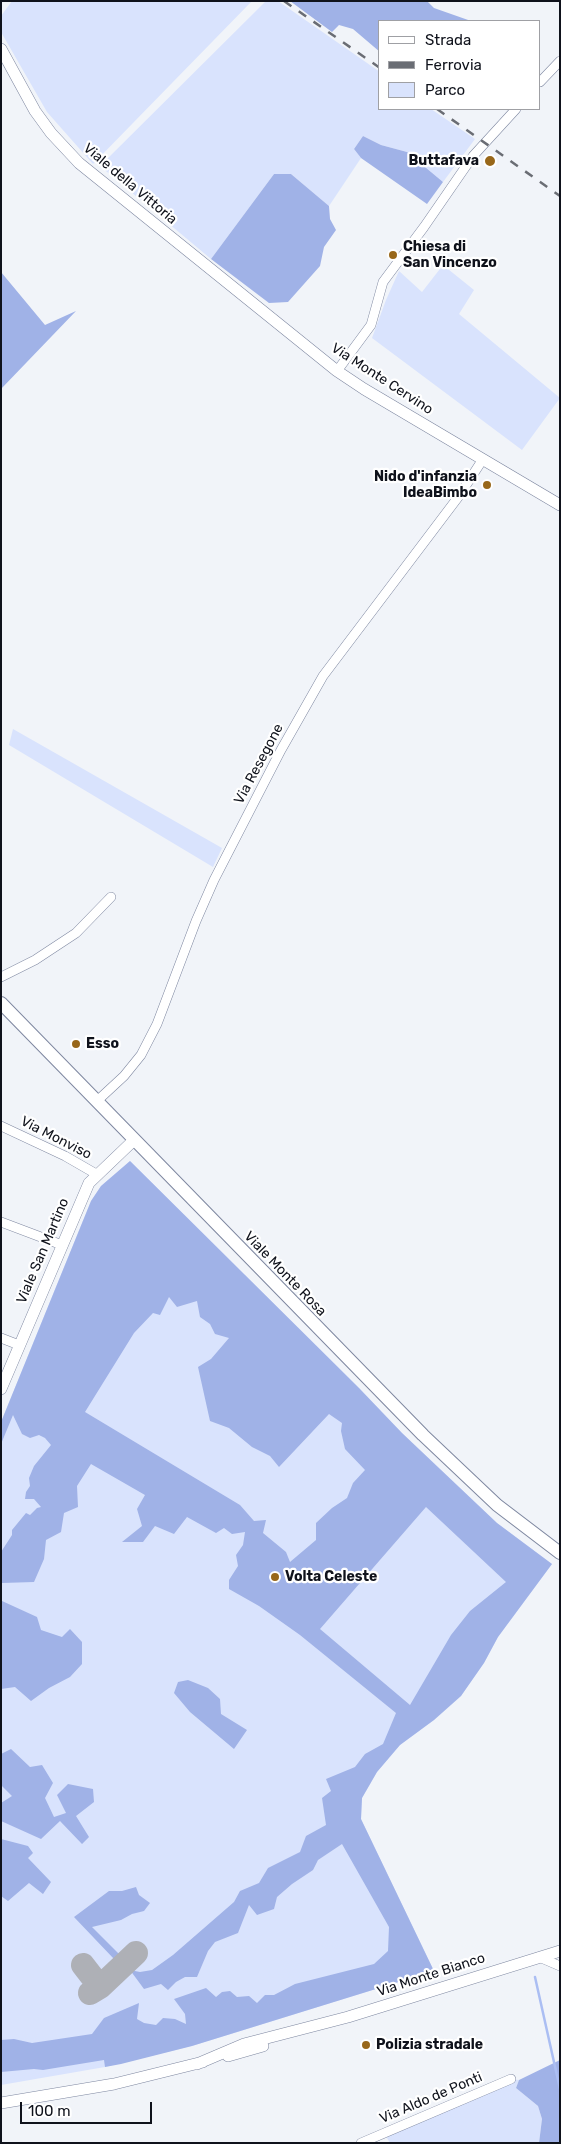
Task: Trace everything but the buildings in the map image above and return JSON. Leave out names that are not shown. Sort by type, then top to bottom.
[{"type":"main road","name":"Viale Monte Rosa","points":[[1,1003],[328,1339],[453,1464],[510,1515],[560,1553]]},
{"type":"street","name":"Viale della Vittoria","points":[[1,49],[35,111],[79,163],[200,260]]},
{"type":"street","points":[[541,81],[560,61]]},
{"type":"street","points":[[337,370],[353,352],[371,325],[383,282],[473,156],[515,110]]},
{"type":"street","name":"Via Monte Cervino","points":[[200,260],[337,370],[560,505]]},
{"type":"street","name":"Via Resegone","points":[[97,1101],[124,1076],[141,1055],[157,1024],[196,921],[214,880],[281,750],[323,676],[344,645],[454,503],[483,460]]},
{"type":"street","points":[[1,977],[35,960],[76,933],[111,897]]},
{"type":"street","name":"Via Monviso","points":[[1,1126],[65,1156],[98,1175]]},
{"type":"street","name":"Viale San Martino","points":[[1,1389],[84,1194],[98,1175],[134,1140]]},
{"type":"street","points":[[1,1222],[62,1245]]},
{"type":"street","points":[[1,1338],[19,1345]]},
{"type":"street","name":"Via Monte Bianco","points":[[1,2103],[114,2084],[196,2064],[244,2044],[310,2028],[560,1951]]},
{"type":"street","points":[[539,1957],[560,1966]]},
{"type":"street","name":"Via Aldo de Ponti","points":[[361,2143],[511,2079]]},
{"type":"green space","points":[[12,1],[252,1],[93,164],[47,112],[1,32],[1,16]]},
{"type":"green space","points":[[266,1],[278,1],[378,71],[378,110],[432,110],[475,139],[443,182],[407,152],[381,145],[363,136],[354,149],[361,158],[329,206],[291,174],[274,174],[211,259],[100,166]]},
{"type":"green space","points":[[443,265],[474,290],[459,314],[560,398],[522,450],[372,338],[399,271],[422,292]]},
{"type":"green space","points":[[13,729],[222,848],[213,867],[9,745]]},
{"type":"green space","points":[[130,1161],[402,1433],[497,1523],[552,1564],[498,1637],[484,1663],[461,1696],[434,1720],[400,1745],[377,1772],[362,1798],[361,1819],[434,1971],[192,2046],[105,2067],[1,2085],[1,1422],[91,1201],[101,1186]]},
{"type":"green space","points":[[511,2079],[519,2080],[516,2088],[538,2106],[542,2119],[539,2143],[390,2143],[384,2133]]},
{"type":"shaded area","points":[[290,1],[427,1],[434,8],[468,20],[378,20],[378,50],[353,29],[339,25],[332,32]]},
{"type":"shaded area","points":[[363,136],[381,145],[407,152],[443,182],[427,204],[361,158],[354,149]]},
{"type":"shaded area","points":[[274,174],[291,174],[329,206],[330,219],[336,230],[324,247],[320,266],[288,302],[269,303],[211,259]]},
{"type":"shaded area","points":[[1,272],[45,325],[76,311],[1,389]]},
{"type":"shaded area","points":[[130,1161],[402,1433],[497,1523],[552,1564],[498,1637],[484,1663],[461,1696],[434,1720],[400,1745],[377,1772],[362,1798],[361,1819],[434,1971],[192,2046],[121,2064],[105,2067],[104,2060],[43,2070],[1,2072],[1,2040],[14,2039],[32,2043],[92,2034],[104,2018],[139,2003],[137,2019],[144,2023],[156,2025],[163,2018],[175,2019],[186,2024],[185,2014],[174,1999],[206,1988],[216,1997],[222,1992],[230,1991],[237,1997],[249,1996],[257,2003],[265,1995],[274,1995],[295,1984],[374,1964],[388,1951],[389,1927],[342,1844],[318,1860],[313,1870],[277,1897],[274,1909],[257,1915],[249,1905],[238,1933],[215,1942],[208,1951],[197,1977],[185,1977],[168,1990],[161,1984],[144,1989],[130,1970],[140,1972],[152,1970],[173,1955],[234,1902],[240,1891],[259,1883],[268,1868],[300,1852],[306,1836],[326,1825],[322,1798],[331,1791],[326,1779],[355,1767],[365,1754],[383,1744],[396,1713],[300,1635],[259,1606],[229,1589],[229,1580],[238,1566],[236,1555],[243,1545],[245,1532],[232,1534],[224,1528],[216,1533],[187,1517],[174,1534],[155,1526],[143,1542],[122,1542],[142,1526],[137,1509],[145,1495],[91,1464],[77,1486],[78,1507],[64,1513],[61,1532],[46,1540],[44,1559],[34,1582],[2,1583],[2,1601],[37,1617],[41,1630],[62,1637],[70,1629],[82,1642],[82,1664],[70,1677],[49,1688],[31,1701],[15,1687],[1,1689],[1,1552],[12,1535],[12,1530],[26,1513],[30,1515],[37,1508],[41,1507],[34,1499],[25,1499],[26,1492],[30,1486],[29,1478],[34,1466],[51,1445],[45,1438],[39,1435],[30,1438],[22,1434],[13,1415],[1,1444],[1,1422],[91,1201],[101,1186]],"holes":[[[169,1297],[177,1307],[197,1301],[200,1317],[210,1324],[215,1334],[229,1338],[211,1359],[198,1367],[210,1421],[229,1428],[252,1447],[270,1456],[279,1467],[329,1414],[342,1423],[341,1431],[345,1449],[365,1470],[353,1483],[347,1498],[332,1508],[316,1523],[316,1540],[290,1562],[286,1552],[263,1533],[266,1520],[254,1521],[240,1505],[85,1412],[134,1333],[153,1313],[160,1315]],[[426,1507],[506,1582],[470,1611],[451,1635],[410,1705],[320,1629]]]},
{"type":"shaded area","points":[[188,1680],[208,1688],[220,1699],[221,1714],[247,1730],[234,1749],[190,1712],[174,1693],[178,1682]]},
{"type":"shaded area","points":[[11,1749],[30,1767],[42,1765],[53,1783],[45,1798],[54,1817],[66,1813],[57,1795],[68,1784],[93,1789],[94,1802],[76,1816],[89,1837],[82,1844],[60,1821],[41,1839],[1,1821],[1,1803],[12,1796],[1,1785],[1,1754]]},
{"type":"shaded area","points":[[1,1839],[28,1846],[33,1853],[28,1858],[51,1882],[43,1894],[29,1883],[8,1901],[1,1896]]},
{"type":"shaded area","points":[[136,1887],[139,1895],[150,1903],[144,1911],[132,1914],[121,1920],[92,1927],[119,1954],[114,1959],[74,1917],[109,1891],[122,1891]]},
{"type":"shaded area","points":[[560,2060],[560,2143],[539,2143],[542,2119],[538,2106],[516,2088],[519,2080]]},
{"type":"waterway","points":[[535,1977],[560,2089]]},
{"type":"taxiway","points":[[90,1993],[100,1987],[136,1953]]},
{"type":"taxiway","points":[[83,1965],[100,1987]]},
{"type":"railway","points":[[284,1],[378,67]]},
{"type":"railway","points":[[438,110],[560,196]]},
{"type":"place","name":"Buttafava","points":[[490,161]]},
{"type":"place","name":"Chiesa di San Vincenzo","points":[[393,255]]},
{"type":"place","name":"Nido d'infanzia IdeaBimbo","points":[[487,485]]},
{"type":"place","name":"Esso","points":[[76,1044]]},
{"type":"place","name":"Volta Celeste","points":[[275,1577]]},
{"type":"place","name":"Polizia stradale","points":[[366,2045]]}]
